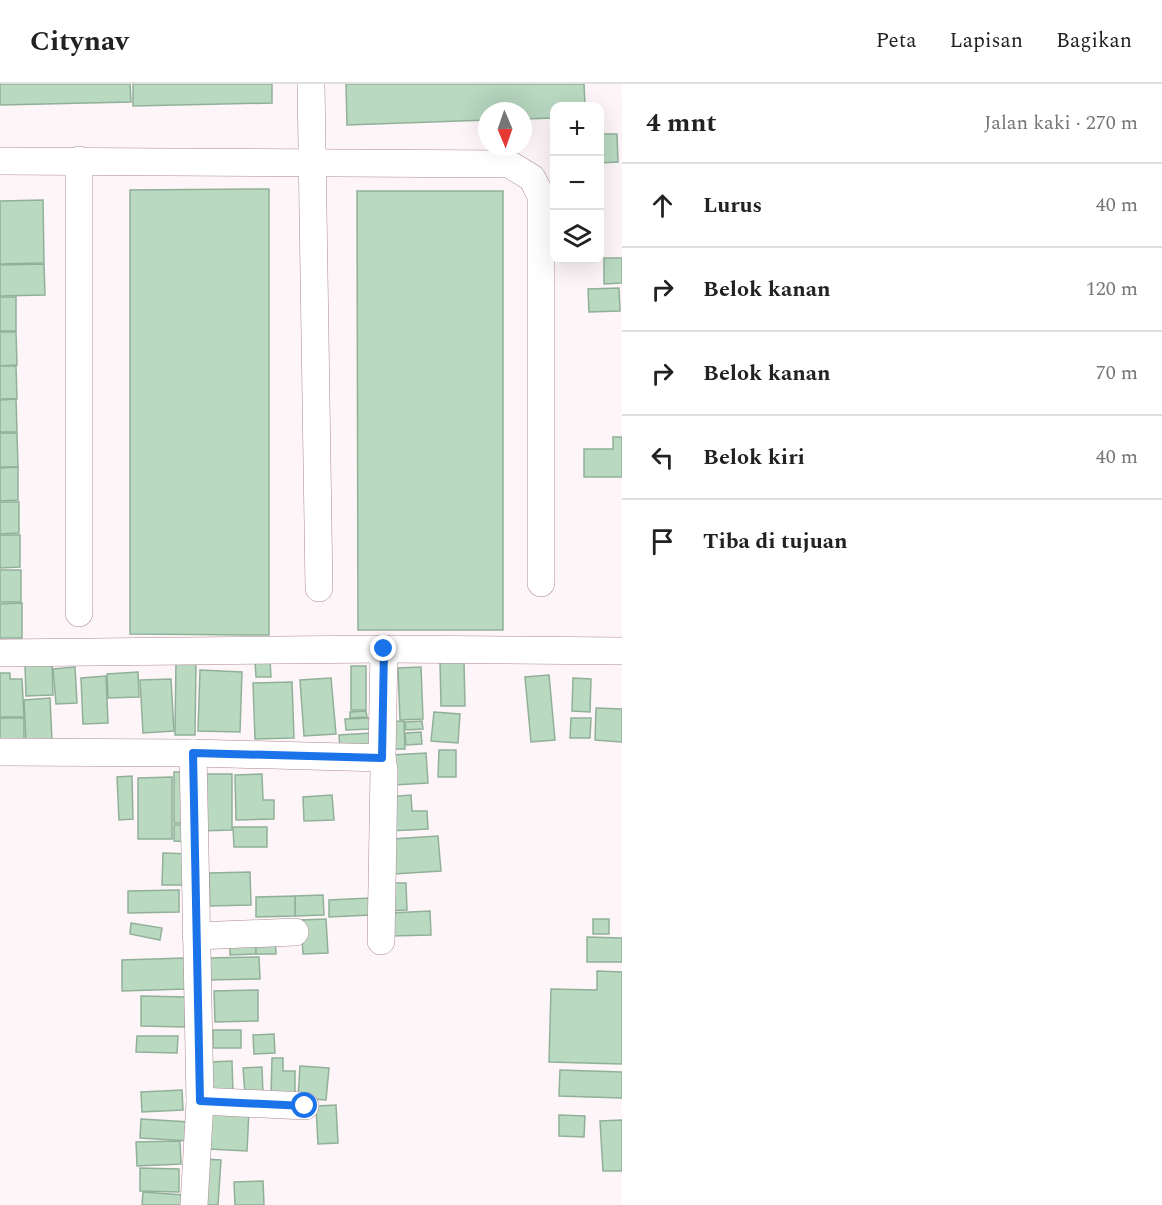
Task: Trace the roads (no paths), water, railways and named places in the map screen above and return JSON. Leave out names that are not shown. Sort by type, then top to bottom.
[{"type":"street","points":[[310,84],[319,588]]},
{"type":"street","points":[[79,160],[79,613]]},
{"type":"street","points":[[0,161],[509,164],[532,178],[541,196],[541,583]]},
{"type":"street","points":[[0,653],[384,649],[622,651]]},
{"type":"street","points":[[381,941],[384,649]]},
{"type":"street","points":[[0,752],[193,753],[382,758]]},
{"type":"street","points":[[193,753],[200,1101],[194,1205]]},
{"type":"street","points":[[196,936],[295,932]]},
{"type":"street","points":[[200,1101],[305,1106]]}]
